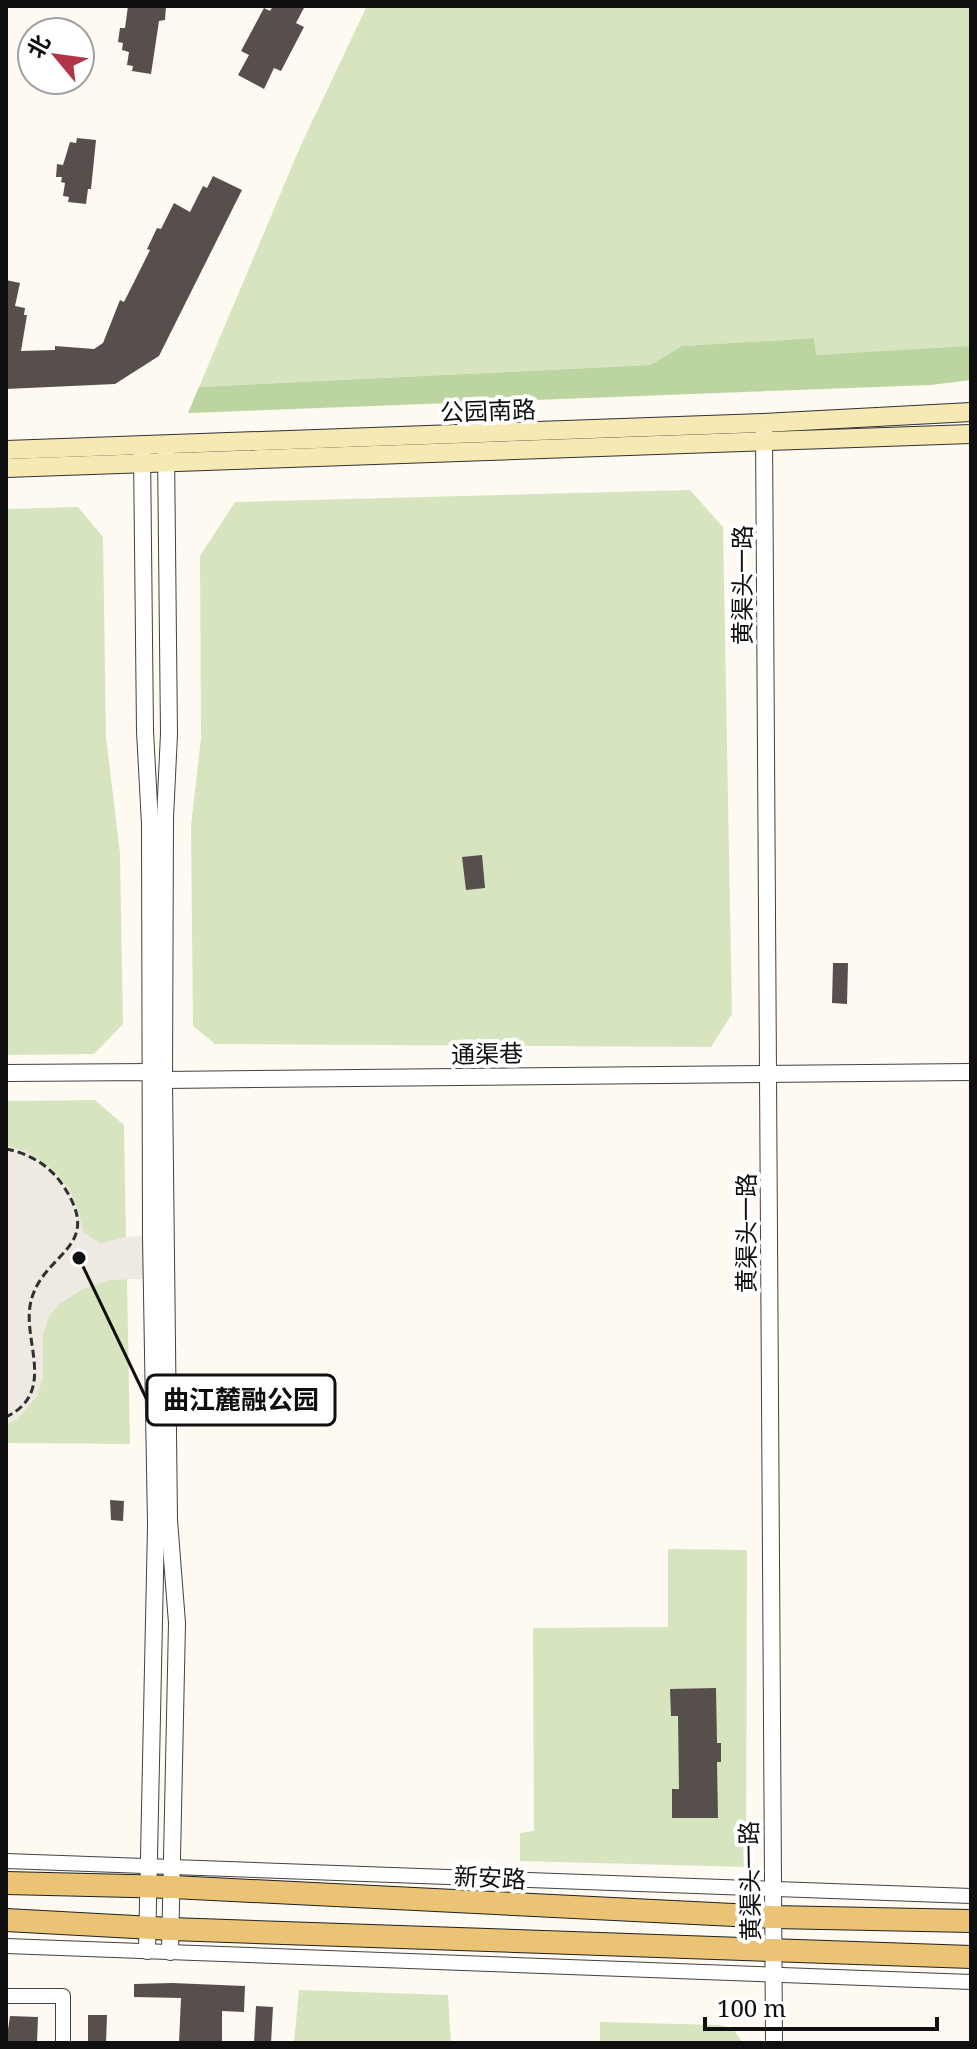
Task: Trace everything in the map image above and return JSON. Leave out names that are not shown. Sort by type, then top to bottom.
[{"type":"main road","name":"公园南路","points":[[764,431],[971,412]]},
{"type":"main road","name":"公园南路","points":[[6,468],[166,454],[764,431],[971,434]]},
{"type":"main road","name":"公园南路","points":[[6,450],[142,456]]},
{"type":"main road","name":"新安路","points":[[6,1883],[173,1877],[773,1917],[971,1921]]},
{"type":"main road","points":[[6,1920],[148,1927],[171,1941],[842,1951],[971,1957]]},
{"type":"street","name":"黄渠头一路","points":[[764,431],[774,2043]]},
{"type":"street","points":[[147,1951],[156,1526],[151,1236],[169,734],[166,454]]},
{"type":"street","points":[[142,456],[145,731],[158,1076],[169,1520],[177,1623],[171,1941]]},
{"type":"street","name":"通渠巷","points":[[6,1073],[158,1076],[971,1072]]},
{"type":"street","points":[[6,1861],[150,1877]]},
{"type":"street","points":[[173,1877],[971,1896]]},
{"type":"street","points":[[6,1946],[147,1951],[171,1941],[774,1975],[971,1982]]},
{"type":"street","points":[[6,1996],[63,1996],[63,2043]]},
{"type":"path","points":[[6,1149],[19,1151],[37,1161],[58,1178],[73,1203],[77,1221],[74,1241],[35,1288],[30,1341],[35,1351],[36,1368],[30,1393],[22,1405],[6,1417]]},
{"type":"green space","points":[[367,6],[971,6],[971,350],[815,355],[814,338],[682,346],[650,365],[199,387],[301,145]]},
{"type":"green space","points":[[814,338],[816,355],[971,346],[971,380],[931,385],[188,413],[199,387],[650,365],[682,346]]},
{"type":"green space","points":[[690,490],[723,527],[732,1014],[711,1047],[215,1044],[193,1026],[191,826],[201,738],[200,556],[235,502]]},
{"type":"green space","points":[[78,507],[103,537],[106,737],[120,853],[123,1024],[94,1054],[6,1055],[6,509]]},
{"type":"green space","points":[[95,1100],[124,1125],[126,1237],[151,1236],[152,1278],[127,1279],[130,1444],[6,1443],[6,1101]]},
{"type":"green space","points":[[668,1549],[747,1550],[746,1867],[520,1861],[520,1833],[534,1831],[533,1628],[668,1627]]},
{"type":"green space","points":[[299,1990],[448,1995],[451,2043],[294,2043]]},
{"type":"green space","points":[[600,2022],[720,2025],[733,2029],[743,2043],[600,2043]]},
{"type":"shaded area","points":[[6,1145],[26,1151],[52,1169],[69,1188],[83,1232],[100,1243],[126,1237],[151,1236],[152,1278],[111,1280],[81,1290],[60,1304],[50,1315],[43,1334],[43,1379],[37,1396],[17,1420],[6,1425]]},
{"type":"building","points":[[128,6],[166,6],[165,20],[159,21],[151,74],[132,71],[133,66],[127,65],[129,52],[122,50],[123,43],[118,42],[120,28],[125,28]]},
{"type":"building","points":[[273,6],[305,6],[296,23],[304,27],[281,71],[274,68],[264,89],[238,75],[249,55],[241,51],[264,8],[270,11]]},
{"type":"building","points":[[77,138],[96,140],[91,189],[88,189],[86,204],[68,202],[69,197],[63,196],[65,183],[61,182],[62,177],[56,177],[57,164],[63,165],[70,142],[76,143]]},
{"type":"building","points":[[213,176],[242,190],[159,356],[115,384],[6,389],[6,280],[20,283],[15,306],[25,308],[24,315],[27,315],[21,351],[55,350],[55,346],[94,349],[103,343],[120,300],[124,302],[150,250],[147,249],[157,228],[161,229],[174,203],[190,212],[203,186],[207,188]]},
{"type":"building","points":[[482,855],[485,888],[466,890],[462,857]]},
{"type":"building","points":[[833,963],[848,963],[847,1004],[832,1003]]},
{"type":"building","points":[[110,1500],[124,1501],[123,1521],[111,1520]]},
{"type":"building","points":[[716,1688],[717,1743],[721,1743],[721,1762],[717,1762],[718,1818],[672,1818],[672,1789],[679,1789],[678,1716],[671,1716],[670,1689]]},
{"type":"building","points":[[134,1984],[245,1986],[244,2012],[222,2011],[222,2043],[179,2043],[181,1998],[134,1997]]},
{"type":"building","points":[[256,2006],[273,2007],[271,2043],[254,2043]]},
{"type":"building","points":[[88,2015],[107,2015],[106,2043],[88,2043]]},
{"type":"building","points":[[10,2016],[38,2017],[37,2043],[6,2043]]},
{"type":"place","name":"曲江麓融公园","points":[[79,1258]]}]
